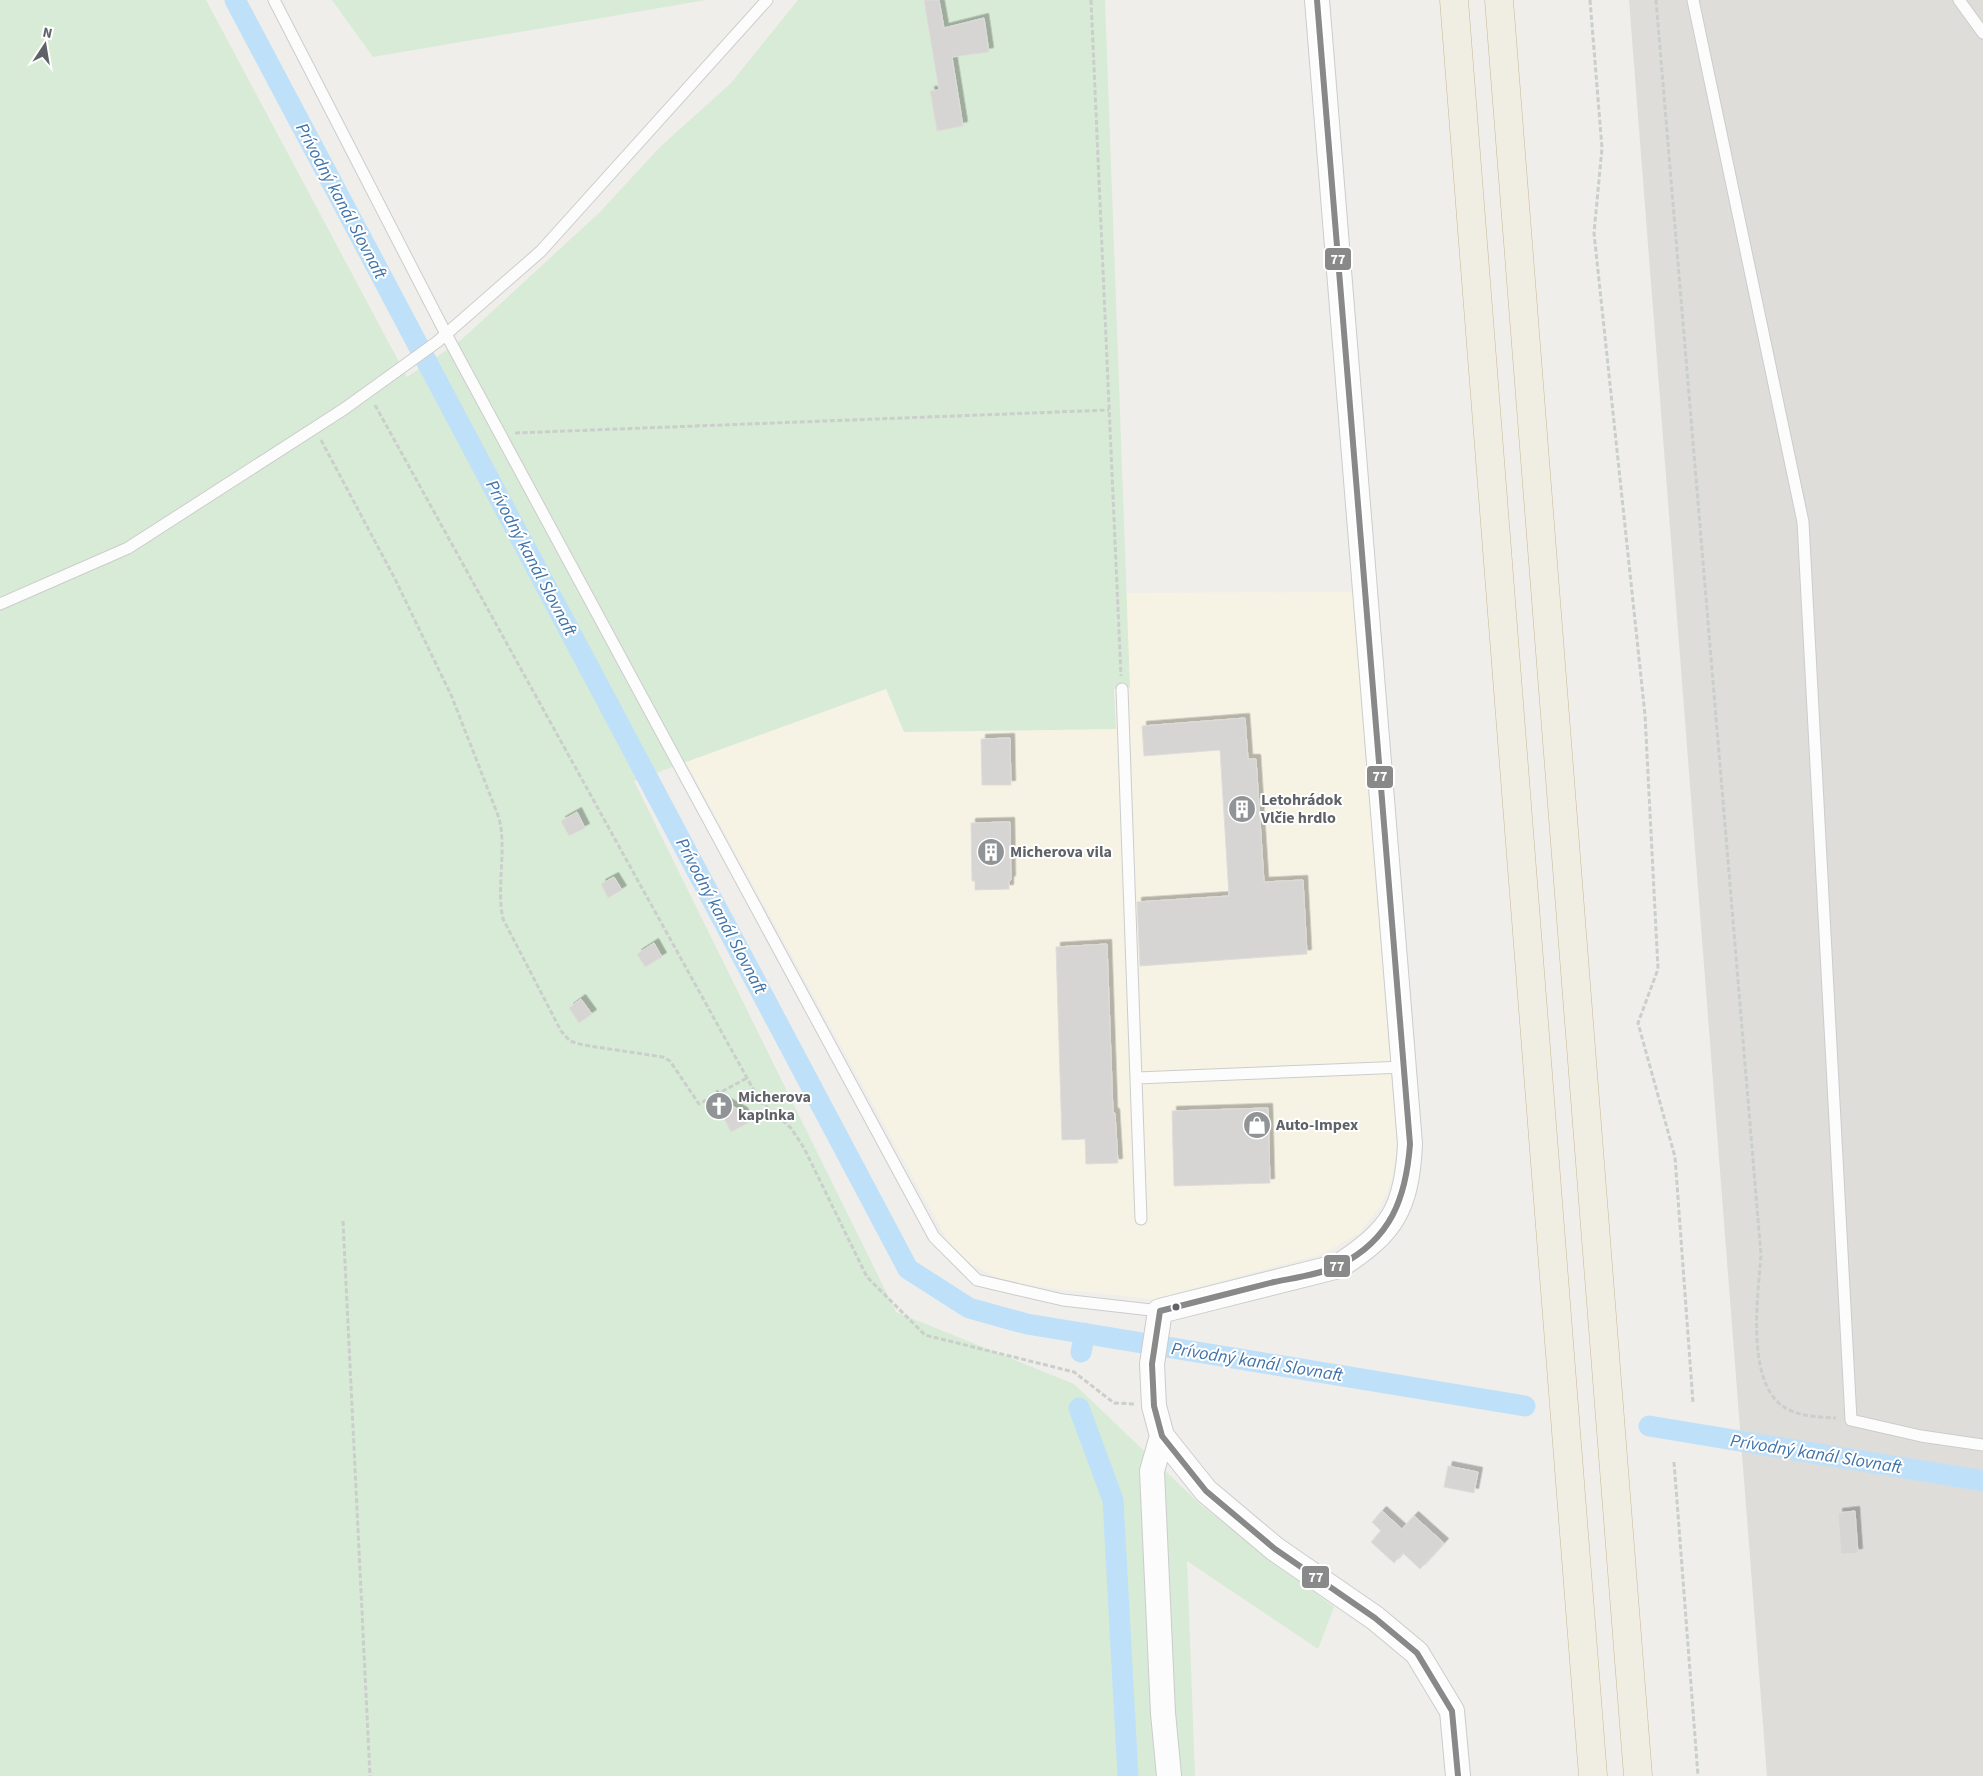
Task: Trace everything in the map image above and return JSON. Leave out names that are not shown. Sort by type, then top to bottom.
[{"type":"highway","points":[[1454,0],[1592,1776]]},
{"type":"highway","points":[[1500,0],[1638,1776]]},
{"type":"street","points":[[1317,0],[1410,1144],[1408,1173],[1405,1193],[1394,1215],[1382,1232],[1361,1252],[1339,1266],[1159,1319],[1152,1364],[1154,1406],[1162,1436],[1206,1491],[1274,1549],[1375,1618],[1417,1653],[1452,1711],[1458,1776]]},
{"type":"street","points":[[1162,1436],[1152,1471],[1163,1713],[1169,1776]]},
{"type":"lane","points":[[274,0],[446,334],[934,1237],[977,1280],[1063,1300],[1159,1319]]},
{"type":"lane","points":[[0,604],[128,548],[367,392],[437,342],[541,251],[767,0]]},
{"type":"lane","points":[[1693,0],[1803,522],[1852,1420],[1912,1434],[1983,1444]]},
{"type":"lane","points":[[1959,0],[1983,33]]},
{"type":"lane","points":[[1122,689],[1141,1219]]},
{"type":"lane","points":[[1137,1078],[1404,1067]]},
{"type":"path","points":[[1091,0],[1122,689]]},
{"type":"path","points":[[1590,0],[1602,148],[1594,233],[1645,715],[1658,969],[1638,1023],[1675,1157],[1693,1403]]},
{"type":"path","points":[[1656,0],[1761,1255],[1756,1318],[1759,1367],[1771,1396],[1793,1412],[1852,1420]]},
{"type":"path","points":[[367,392],[760,1101],[791,1128],[804,1148],[867,1277],[925,1335],[1074,1372],[1114,1402],[1154,1406]]},
{"type":"path","points":[[500,433],[1109,410]]},
{"type":"path","points":[[314,426],[395,580],[452,697],[499,818],[502,831],[500,900],[503,919],[560,1031],[570,1041],[583,1045],[663,1057],[670,1061],[699,1104],[747,1078]]},
{"type":"path","points":[[343,1221],[370,1776]]},
{"type":"path","points":[[1674,1462],[1698,1776]]},
{"type":"shaded area","points":[[1629,0],[1983,0],[1983,1776],[1767,1776]]},
{"type":"shaded area","points":[[1357,592],[1373,847],[1397,1147],[1392,1180],[1381,1205],[1359,1233],[1322,1254],[1153,1299],[1049,1288],[1001,1279],[971,1264],[949,1243],[686,762],[886,689],[1116,729],[1114,689],[1130,688],[1125,593]]},
{"type":"green space","points":[[0,0],[206,0],[407,377],[461,340],[600,212],[660,147],[731,83],[798,0],[1105,0],[1130,688],[1114,689],[1116,729],[904,732],[886,689],[634,781],[896,1312],[1074,1384],[1202,1506],[1334,1607],[1318,1649],[1187,1561],[1195,1776],[0,1776]]},
{"type":"green space","points":[[332,0],[706,0],[373,57]]},
{"type":"building","points":[[924,0],[939,0],[944,28],[984,18],[989,52],[952,57],[963,126],[937,131],[930,91],[939,90]]},
{"type":"building","points":[[1245,718],[1248,759],[1256,759],[1264,882],[1303,880],[1307,954],[1140,966],[1137,902],[1229,896],[1220,750],[1144,756],[1142,726]]},
{"type":"building","points":[[1010,738],[1011,785],[982,785],[981,739]]},
{"type":"building","points":[[577,812],[585,828],[569,836],[561,821]]},
{"type":"building","name":"Micherova vila","points":[[1010,822],[1011,880],[1009,881],[1009,889],[975,890],[975,881],[972,881],[971,823]]},
{"type":"building","points":[[614,877],[622,890],[608,898],[601,884]]},
{"type":"building","points":[[654,943],[662,957],[645,967],[637,954]]},
{"type":"building","points":[[1107,944],[1113,1113],[1115,1113],[1118,1163],[1086,1164],[1085,1139],[1062,1140],[1056,947]]},
{"type":"building","points":[[581,999],[592,1014],[579,1023],[569,1008]]},
{"type":"building","points":[[712,1095],[743,1112],[748,1123],[731,1132]]},
{"type":"building","points":[[1268,1108],[1270,1183],[1174,1186],[1172,1111]]},
{"type":"building","points":[[1448,1466],[1478,1472],[1474,1493],[1444,1487]]},
{"type":"building","points":[[1382,1511],[1402,1529],[1414,1516],[1444,1543],[1420,1569],[1403,1553],[1394,1563],[1371,1542],[1381,1531],[1372,1522]]},
{"type":"building","points":[[1855,1511],[1858,1553],[1841,1554],[1838,1513]]},
{"type":"waterway","name":"Prívodný kanál Slovnaft","points":[[235,0],[908,1269],[969,1308],[1027,1324],[1525,1406]]},
{"type":"waterway","points":[[1081,1352],[1085,1333]]},
{"type":"waterway","points":[[1079,1408],[1113,1500],[1128,1776]]},
{"type":"waterway","name":"Prívodný kanál Slovnaft","points":[[1649,1426],[1983,1481]]},
{"type":"transit line","name":"77","points":[[1317,0],[1410,1144],[1408,1164],[1405,1182],[1393,1215],[1384,1230],[1357,1255],[1340,1265],[1317,1273],[1160,1311],[1152,1364],[1154,1406],[1162,1436],[1206,1491],[1275,1549],[1375,1618],[1417,1653],[1452,1711],[1458,1776]]},
{"type":"place","name":"Letohrádok Vlčie hrdlo","points":[[1242,809]]},
{"type":"place","name":"Micherova vila","points":[[991,852]]},
{"type":"place","name":"Micherova kaplnka","points":[[719,1106]]},
{"type":"place","name":"Auto-Impex","points":[[1257,1125]]}]
